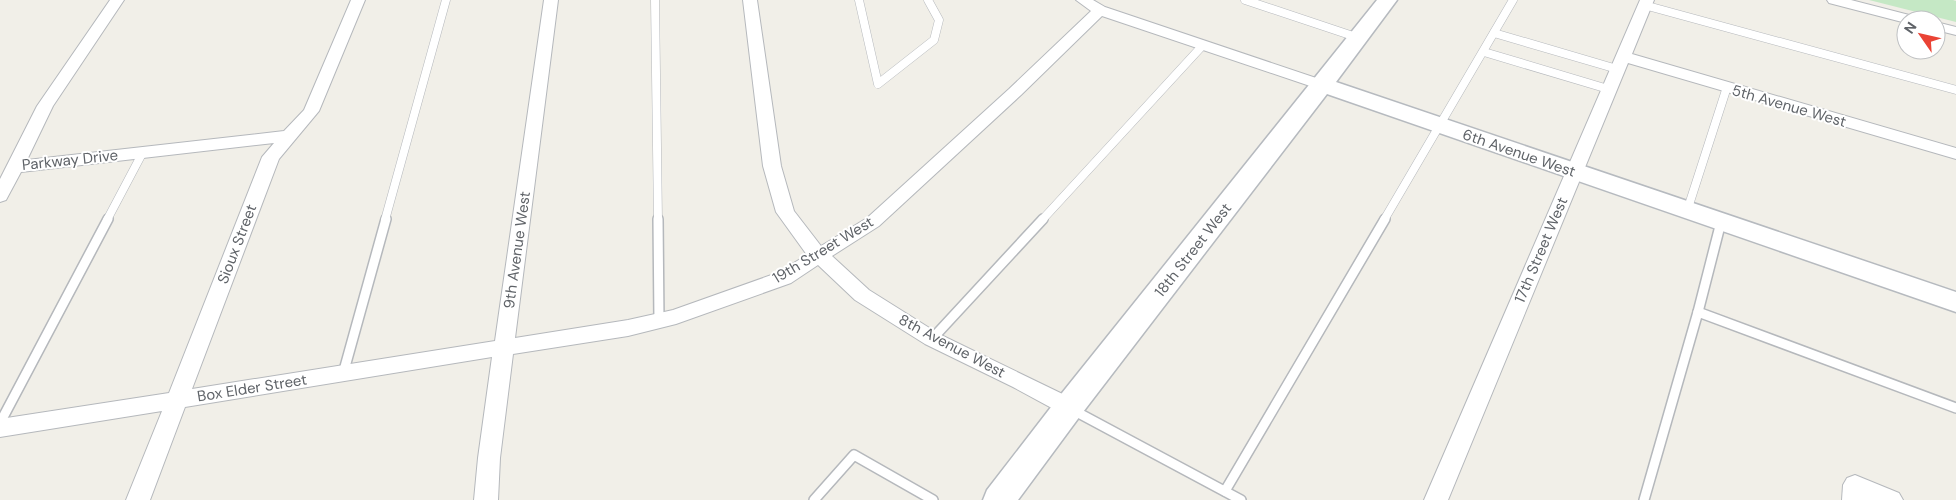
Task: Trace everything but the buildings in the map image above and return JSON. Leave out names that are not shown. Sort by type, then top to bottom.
[{"type":"street","name":"Parkway Drive","points":[[14,167],[44,106],[117,0]]},
{"type":"street","name":"Sioux Street","points":[[138,500],[271,158],[311,111],[358,0]]},
{"type":"street","name":"9th Avenue West","points":[[486,500],[489,458],[551,0]]},
{"type":"street","name":"8th Avenue West","points":[[750,0],[772,166],[786,212],[808,245],[862,295],[932,339],[1068,407]]},
{"type":"street","name":"6th Avenue West","points":[[1083,0],[1100,10],[1956,302]]},
{"type":"street","name":"18th Street West","points":[[999,500],[1068,407],[1387,0]]},
{"type":"street","points":[[1834,0],[1896,16]]},
{"type":"street","name":"17th Street West","points":[[1436,500],[1608,89],[1646,3]]},
{"type":"street","name":"19th Street West","points":[[504,348],[660,321],[784,278],[872,222],[1015,92],[1100,10]]},
{"type":"street","name":"5th Avenue West","points":[[1619,63],[1727,87],[1956,154]]},
{"type":"street","name":"Parkway Drive","points":[[14,167],[290,136]]},
{"type":"street","points":[[0,196],[14,167]]},
{"type":"street","name":"Box Elder Street","points":[[0,428],[504,348]]},
{"type":"street","points":[[1854,493],[1891,500]]},
{"type":"lane","points":[[343,374],[446,0]]},
{"type":"lane","points":[[655,0],[660,321]]},
{"type":"lane","points":[[859,0],[878,84],[934,40],[939,20],[928,0]]},
{"type":"lane","points":[[1246,0],[1359,38]]},
{"type":"lane","points":[[1225,492],[1441,126],[1513,0]]},
{"type":"lane","points":[[1646,3],[1956,90]]},
{"type":"lane","points":[[1494,33],[1619,63]]},
{"type":"lane","points":[[932,339],[1204,45]]},
{"type":"lane","points":[[1484,52],[1608,89]]},
{"type":"lane","points":[[1688,211],[1727,87]]},
{"type":"lane","points":[[0,423],[142,152]]},
{"type":"lane","points":[[1644,500],[1698,312],[1721,222]]},
{"type":"lane","points":[[1698,312],[1956,408]]},
{"type":"lane","points":[[1068,407],[1241,500]]},
{"type":"lane","points":[[814,500],[854,455],[933,500]]},
{"type":"green space","points":[[1869,0],[1953,0],[1956,1],[1956,22],[1946,19],[1946,10],[1909,10]]}]
